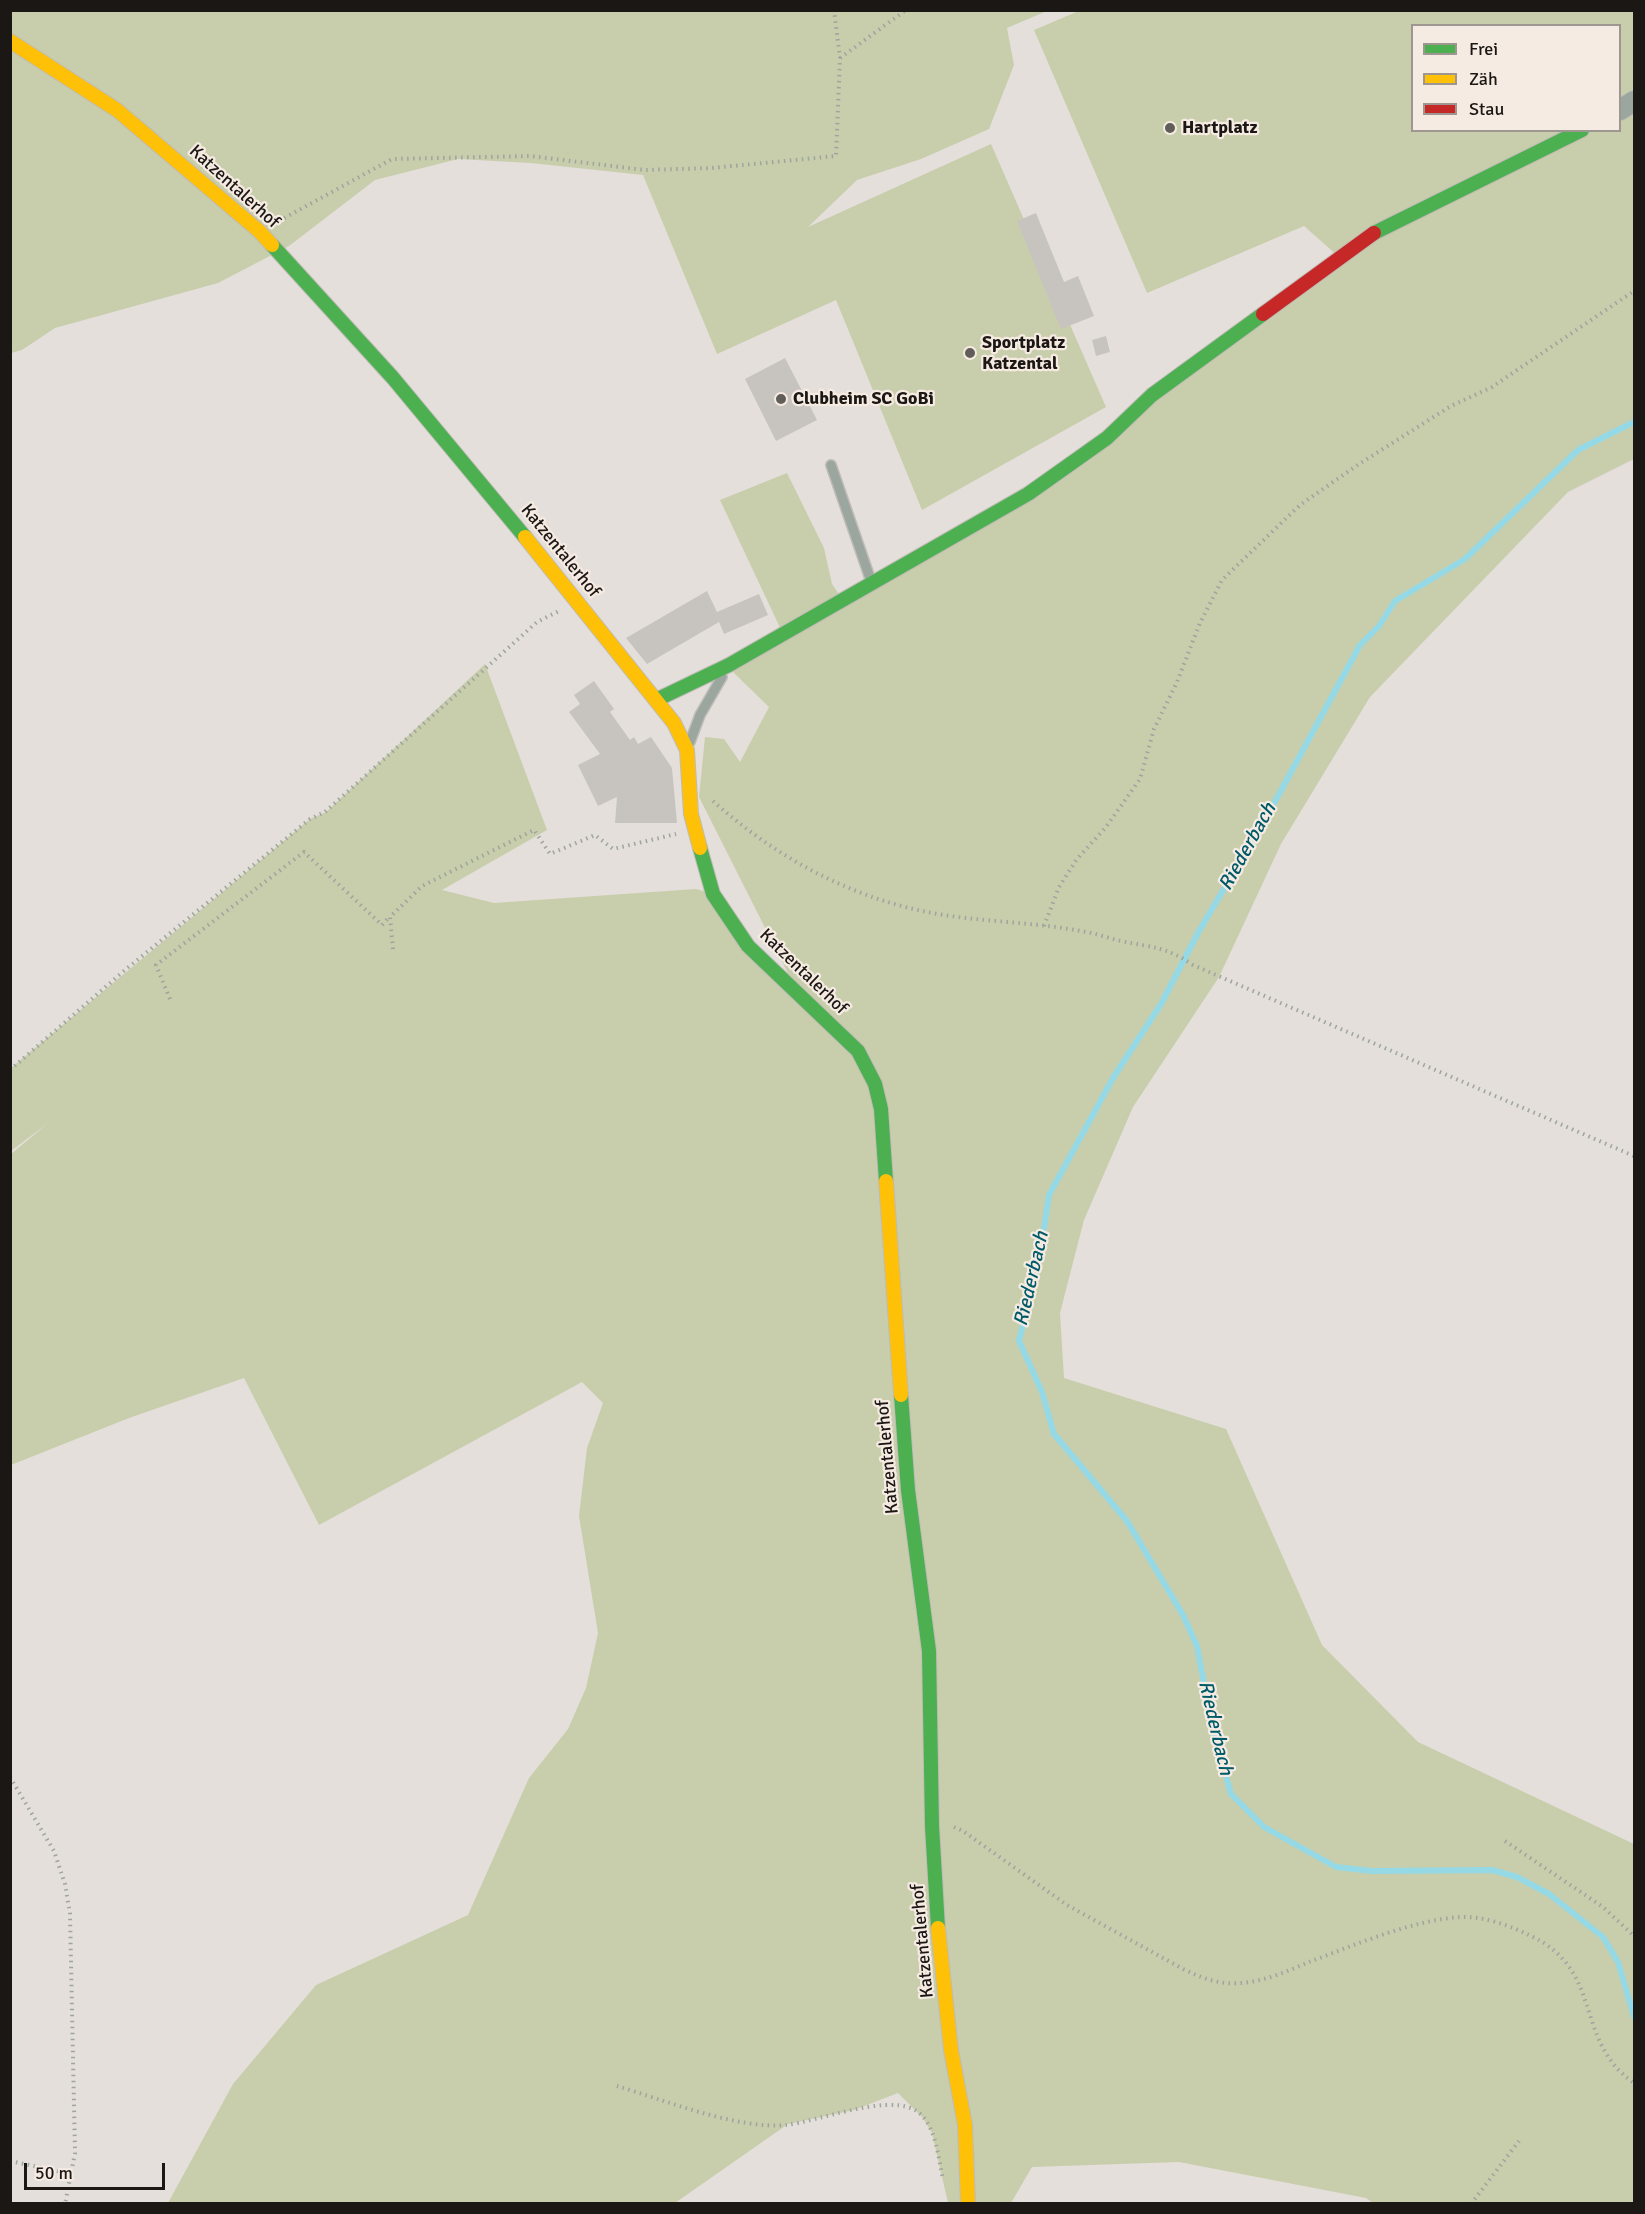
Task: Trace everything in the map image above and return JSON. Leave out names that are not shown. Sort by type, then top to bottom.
[{"type":"street","name":"Katzentalerhof","points":[[10,41],[117,110],[259,231],[408,396],[578,601],[674,723],[687,750],[695,830],[712,894],[748,946],[858,1051],[875,1084],[881,1109],[908,1490],[929,1652],[932,1826],[939,1940],[951,2050],[965,2125],[968,2204]]},
{"type":"street","points":[[1621,109],[1635,101]]},
{"type":"street","points":[[656,700],[729,665],[1028,494],[1107,438],[1152,395],[1375,232],[1578,132]]},
{"type":"lane","points":[[831,465],[872,583]]},
{"type":"lane","points":[[687,750],[700,715],[729,665]]},
{"type":"path","points":[[259,231],[392,159],[530,156],[645,170],[712,168],[836,156],[840,58],[834,10]]},
{"type":"path","points":[[840,58],[906,10]]},
{"type":"path","points":[[1044,926],[1059,887],[1077,859],[1106,827],[1140,778],[1155,729],[1177,682],[1200,623],[1222,580],[1300,505],[1451,406],[1492,387],[1635,291]]},
{"type":"path","points":[[10,1070],[134,963],[310,819],[326,812],[537,622],[578,601]]},
{"type":"path","points":[[690,785],[784,857],[838,884],[896,904],[948,916],[1083,931],[1172,951],[1193,965],[1635,1156]]},
{"type":"path","points":[[170,999],[156,965],[304,852],[382,925],[422,886],[534,830],[550,854],[595,835],[613,849],[695,830]]},
{"type":"path","points":[[390,917],[393,949]]},
{"type":"path","points":[[10,1777],[54,1851],[65,1884],[70,1914],[75,2153],[65,2204]]},
{"type":"path","points":[[932,1826],[951,1826],[963,1831],[1067,1905],[1183,1969],[1203,1979],[1220,1983],[1252,1982],[1360,1943],[1428,1923],[1461,1917],[1492,1922],[1530,1935],[1547,1944],[1568,1963],[1579,1980],[1597,2040],[1617,2069],[1635,2083]]},
{"type":"path","points":[[1505,1841],[1603,1907],[1635,1936]]},
{"type":"path","points":[[617,2086],[730,2119],[766,2126],[788,2124],[854,2110],[894,2106],[914,2110],[932,2133],[944,2183]]},
{"type":"path","points":[[1471,2204],[1519,2141]]},
{"type":"path","points":[[10,2162],[71,2174]]},
{"type":"green space","points":[[1081,10],[1634,11],[1634,459],[1568,492],[1370,697],[1281,844],[1219,977],[1133,1107],[1084,1220],[1060,1313],[1064,1378],[1226,1429],[1322,1645],[1418,1742],[1634,1844],[1634,2203],[1373,2203],[1366,2198],[1179,2162],[1032,2167],[1011,2203],[948,2203],[932,2133],[923,2118],[898,2093],[854,2110],[788,2124],[675,2203],[168,2203],[233,2084],[316,1985],[468,1915],[529,1778],[568,1729],[586,1688],[598,1633],[579,1516],[587,1448],[603,1403],[582,1382],[319,1525],[244,1378],[129,1418],[11,1465],[11,1154],[48,1123],[11,1151],[11,1068],[310,819],[326,812],[485,664],[547,830],[442,890],[494,903],[696,889],[713,894],[800,997],[699,797],[705,737],[724,739],[740,762],[769,707],[733,672],[783,634],[720,500],[787,473],[824,548],[832,584],[843,600],[977,524],[1339,257],[1304,226],[1147,293],[1034,30]]},
{"type":"green space","points":[[11,11],[1047,11],[1007,28],[1014,65],[989,129],[921,159],[857,180],[808,227],[991,144],[1106,407],[922,510],[836,300],[717,354],[643,175],[531,163],[458,159],[375,180],[289,246],[218,283],[55,328],[22,350],[11,353]]},
{"type":"building","points":[[1036,213],[1064,282],[1078,276],[1094,316],[1061,329],[1017,221]]},
{"type":"building","points":[[1106,336],[1110,352],[1096,356],[1092,340]]},
{"type":"building","name":"Clubheim SC GoBi","points":[[785,358],[817,420],[776,441],[745,379]]},
{"type":"building","points":[[707,591],[717,612],[759,594],[768,615],[724,634],[719,622],[647,664],[626,638]]},
{"type":"building","points":[[594,681],[614,709],[610,712],[630,740],[634,737],[638,744],[651,737],[672,768],[677,823],[615,823],[617,797],[598,806],[578,765],[600,754],[569,712],[580,704],[574,695]]},
{"type":"waterway","name":"Riederbach","points":[[1634,422],[1578,450],[1465,559],[1395,601],[1379,626],[1360,645],[1266,818],[1199,931],[1161,1004],[1113,1078],[1049,1195],[1039,1261],[1019,1341],[1042,1392],[1054,1434],[1127,1521],[1183,1615],[1197,1646],[1211,1721],[1231,1794],[1264,1827],[1336,1867],[1372,1871],[1492,1870],[1517,1877],[1549,1894],[1603,1937],[1618,1962],[1634,2017]]},
{"type":"traffic: fast","points":[[1374,233],[1578,132]]},
{"type":"traffic: fast","points":[[272,245],[393,378],[525,537]]},
{"type":"traffic: fast","points":[[656,700],[729,665],[1028,494],[1107,438],[1152,395],[1263,314]]},
{"type":"traffic: fast","points":[[700,848],[713,894],[748,946],[858,1051],[875,1084],[881,1109],[886,1181]]},
{"type":"traffic: fast","points":[[901,1395],[908,1490],[929,1651],[932,1826],[938,1928]]},
{"type":"traffic: slow","points":[[10,41],[117,110],[259,231],[272,245]]},
{"type":"traffic: slow","points":[[525,537],[674,723],[687,750],[691,814],[700,848]]},
{"type":"traffic: slow","points":[[886,1181],[901,1395]]},
{"type":"traffic: slow","points":[[938,1928],[951,2050],[965,2125],[968,2204]]},
{"type":"traffic: jam","points":[[1263,314],[1374,233]]},
{"type":"place","name":"Hartplatz","points":[[1170,128]]},
{"type":"place","name":"Sportplatz Katzental","points":[[970,353]]},
{"type":"place","name":"Clubheim SC GoBi","points":[[781,399]]}]
